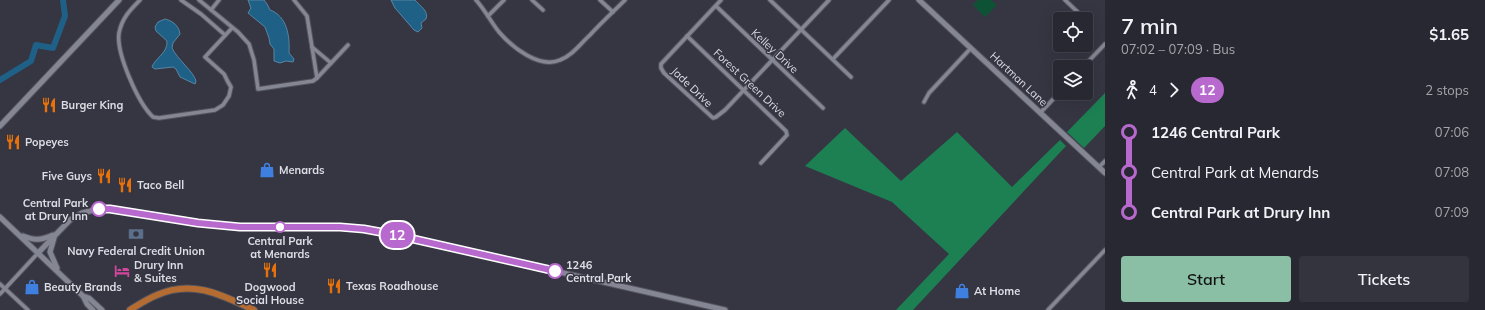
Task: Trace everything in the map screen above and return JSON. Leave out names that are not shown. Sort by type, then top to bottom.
[{"type":"highway","points":[[130,310],[156,295],[191,288],[219,294],[254,310]]},
{"type":"street","points":[[0,126],[119,0]]},
{"type":"street","points":[[140,0],[124,18],[119,35],[119,46],[138,96],[144,107],[153,117],[159,118],[215,110],[223,104],[229,96],[230,87],[224,74],[205,57],[232,28]]},
{"type":"street","points":[[181,0],[201,14],[225,35]]},
{"type":"street","points":[[199,0],[246,40],[251,48],[258,89],[313,81],[348,45]]},
{"type":"street","points":[[211,10],[219,0]]},
{"type":"street","points":[[294,0],[307,16],[317,78]]},
{"type":"street","points":[[476,0],[499,32],[519,50],[535,59],[552,62],[559,61],[574,52],[624,0]]},
{"type":"street","points":[[488,16],[504,0]]},
{"type":"street","points":[[532,0],[543,10]]},
{"type":"street","points":[[600,0],[613,12]]},
{"type":"street","points":[[687,36],[721,0]]},
{"type":"street","points":[[770,0],[851,77]]},
{"type":"street","points":[[744,90],[829,0]]},
{"type":"street","points":[[833,59],[889,0]]},
{"type":"street","name":"Hartman Lane","points":[[920,0],[1105,173]]},
{"type":"street","points":[[1067,1],[1078,12]]},
{"type":"street","name":"Kelley Drive","points":[[716,6],[823,108]]},
{"type":"street","name":"Jade Drive","points":[[687,36],[661,64],[661,68],[664,73],[713,118],[721,114],[744,90]]},
{"type":"street","name":"Forest Green Drive","points":[[687,36],[786,131],[787,135],[761,164]]},
{"type":"street","points":[[1090,60],[1105,44]]},
{"type":"street","points":[[312,47],[331,63]]},
{"type":"street","points":[[924,102],[928,93],[971,48]]},
{"type":"street","points":[[1040,113],[1053,99]]},
{"type":"street","points":[[1099,167],[1105,161]]},
{"type":"street","points":[[0,294],[56,233],[70,220],[82,213],[94,210],[110,209],[198,223],[240,227],[353,228],[391,234],[726,310]]},
{"type":"street","points":[[0,217],[83,296],[87,304],[94,310]]},
{"type":"street","points":[[20,235],[35,240],[44,239],[56,233]]},
{"type":"street","points":[[56,233],[50,252],[59,273]]},
{"type":"street","points":[[1048,310],[1105,250]]},
{"type":"street","points":[[0,284],[28,310]]},
{"type":"street","points":[[83,296],[89,298],[102,310]]},
{"type":"green space","points":[[978,0],[991,0],[997,5],[985,17],[973,5]]},
{"type":"green space","points":[[1105,93],[1105,126],[1084,148],[1067,132]]},
{"type":"green space","points":[[845,128],[901,181],[957,132],[1012,187],[1060,140],[1066,146],[913,310],[896,310],[949,254],[892,202],[805,166]]},
{"type":"water","points":[[248,0],[264,0],[270,10],[276,13],[284,22],[289,40],[289,53],[294,59],[293,62],[286,61],[280,63],[274,61],[274,49],[270,44],[265,27],[248,13],[251,8]]},
{"type":"water","points":[[391,0],[415,0],[424,9],[427,16],[421,23],[422,28],[418,32],[414,30],[395,8]]},
{"type":"water","points":[[165,19],[171,21],[177,26],[180,34],[173,43],[172,48],[195,77],[195,84],[180,77],[176,69],[173,67],[155,69],[152,67],[166,49],[167,41],[156,31],[155,27],[158,22]]},
{"type":"waterway","points":[[0,80],[31,61],[36,45],[53,48],[65,16],[63,0]]},
{"type":"bus line","name":"12","points":[[99,209],[110,209],[198,223],[240,227],[332,227],[364,229],[555,271]]},
{"type":"place","name":"Burger King","points":[[49,105]]},
{"type":"place","name":"Popeyes","points":[[13,142]]},
{"type":"place","name":"Menards","points":[[267,170]]},
{"type":"place","name":"Five Guys","points":[[104,176]]},
{"type":"place","name":"Taco Bell","points":[[125,185]]},
{"type":"place","name":"Central Park at Drury Inn","points":[[99,209]]},
{"type":"place","name":"Central Park at Menards","points":[[280,227]]},
{"type":"place","name":"Navy Federal Credit Union","points":[[136,234]]},
{"type":"place","name":"Dogwood Social House","points":[[270,270]]},
{"type":"place","name":"Drury Inn & Suites","points":[[122,271]]},
{"type":"place","name":"1246 Central Park","points":[[555,271]]},
{"type":"place","name":"Texas Roadhouse","points":[[334,286]]},
{"type":"place","name":"Beauty Brands","points":[[32,287]]},
{"type":"place","name":"At Home","points":[[962,291]]}]
